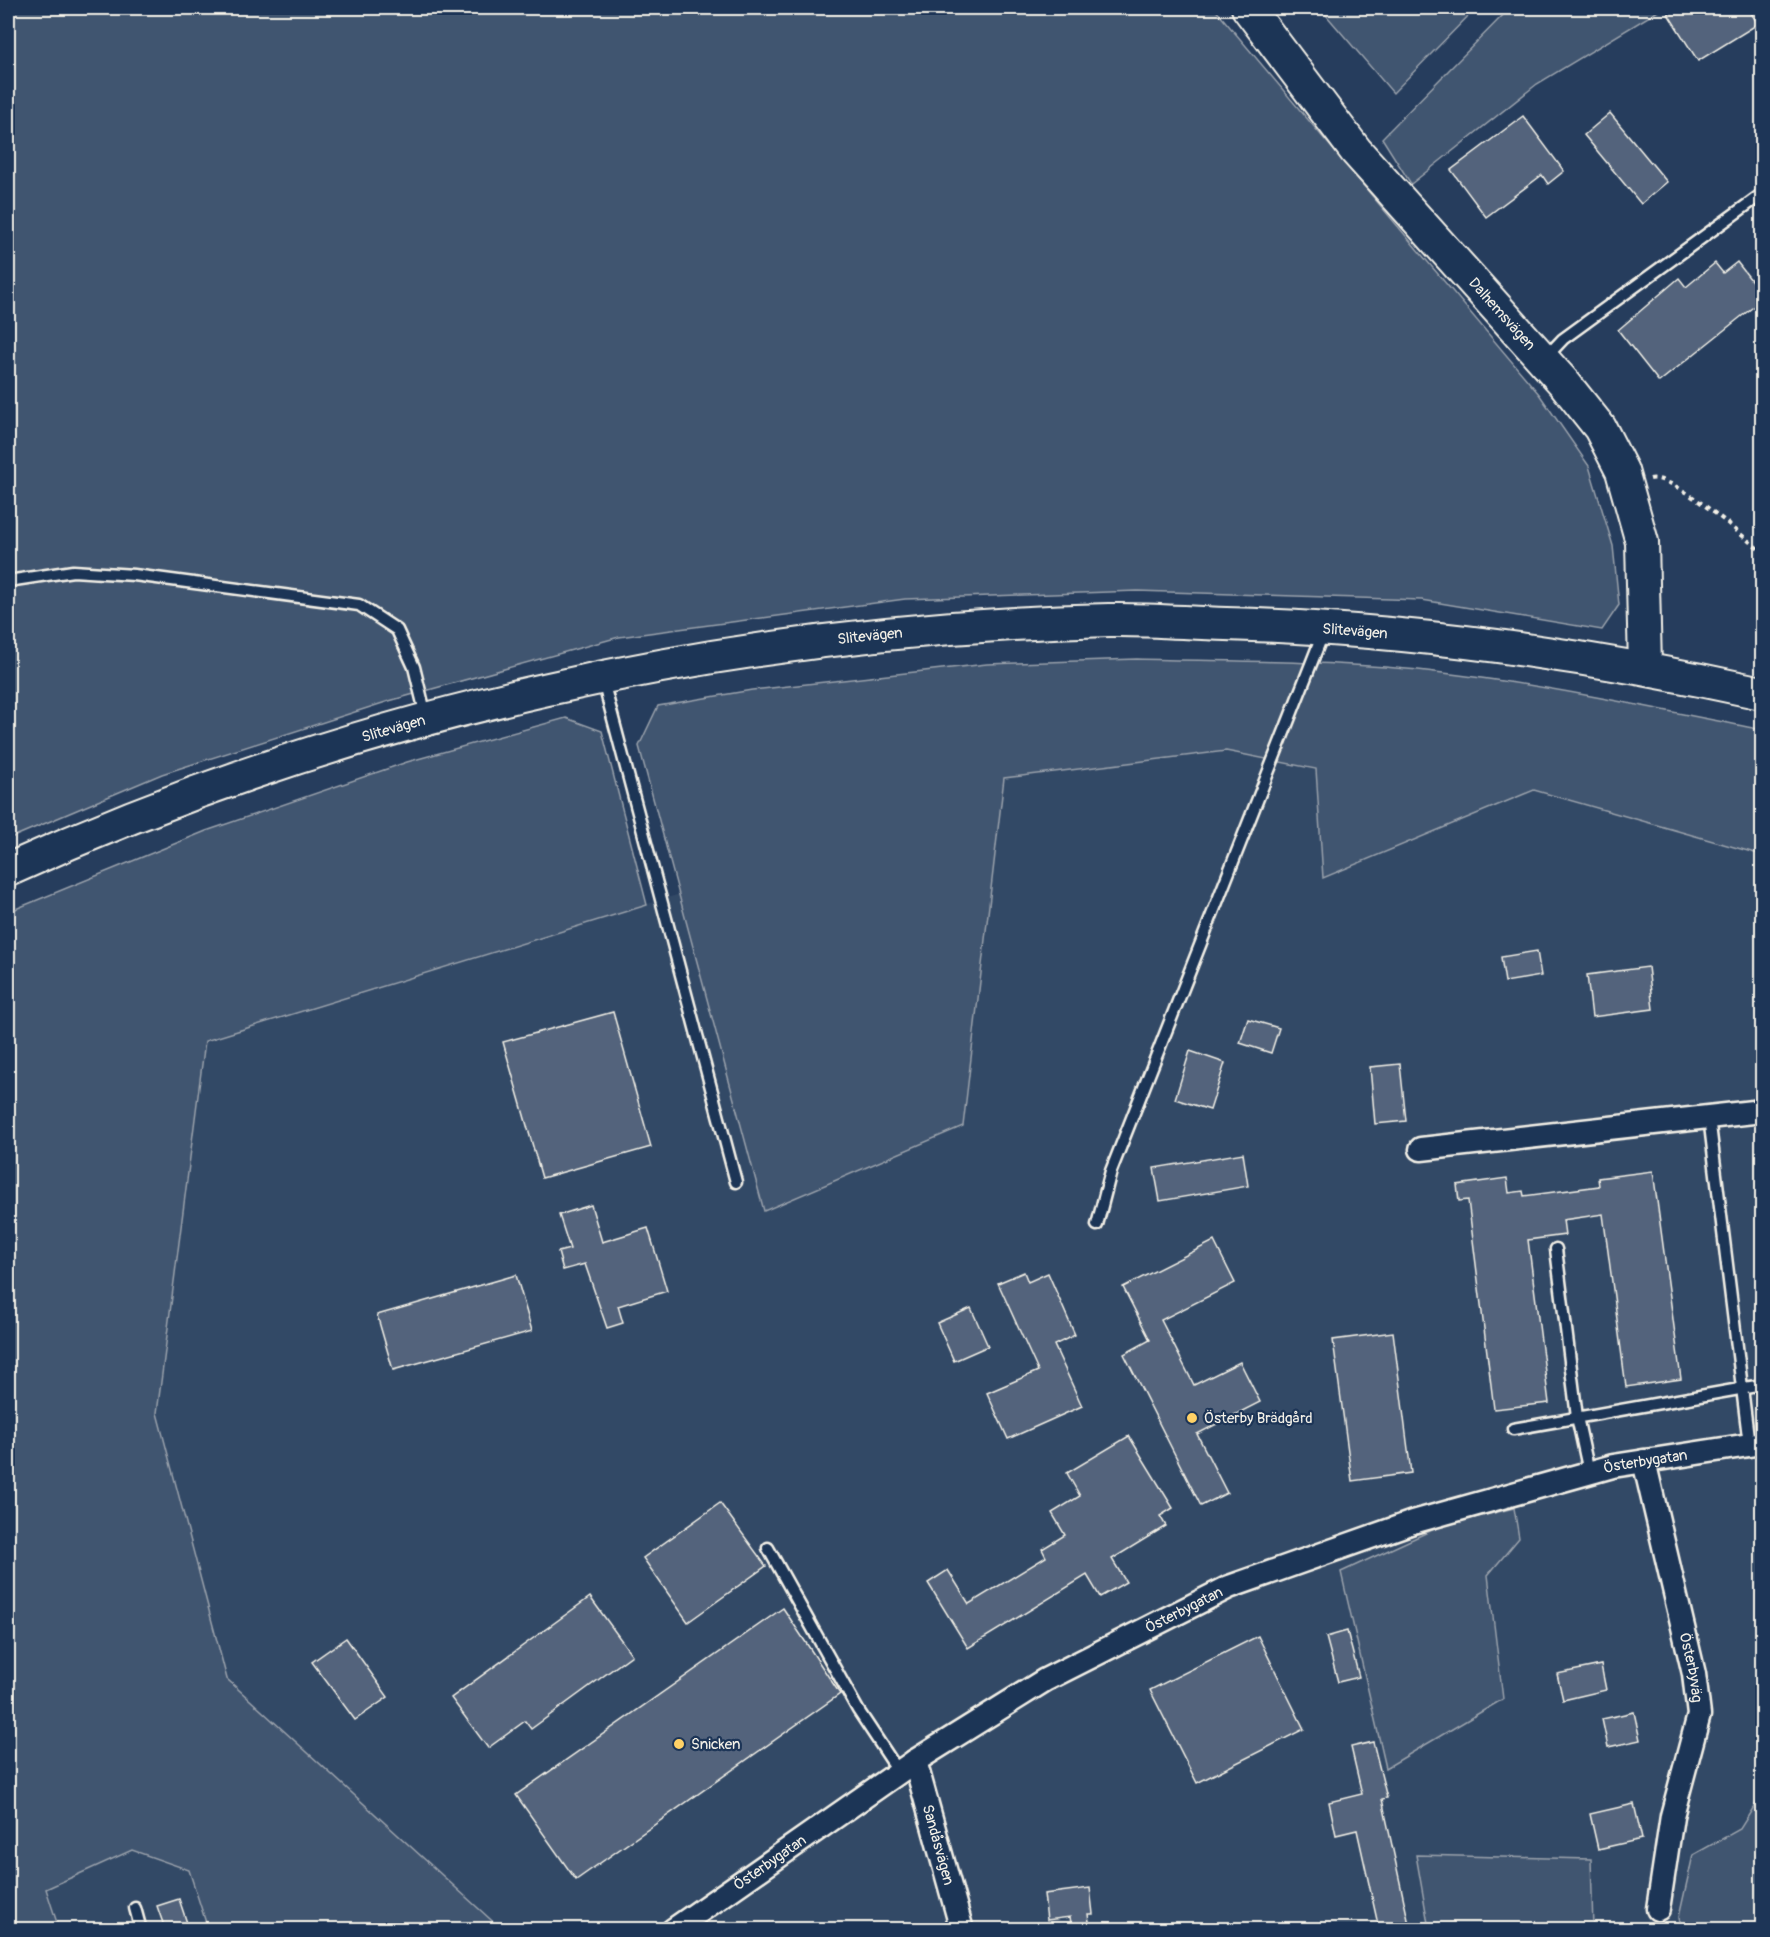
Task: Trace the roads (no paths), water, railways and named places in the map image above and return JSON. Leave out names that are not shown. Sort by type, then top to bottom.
[{"type":"main road","name":"Dalhemsvägen","points":[[1248,8],[1356,151],[1543,360],[1600,428],[1626,484],[1642,542],[1645,667]]},
{"type":"main road","name":"Slitevägen","points":[[8,870],[109,826],[216,786],[354,739],[427,719],[602,678],[685,662],[859,637],[992,626],[1113,620],[1326,627],[1455,639],[1645,667],[1762,693]]},
{"type":"street","points":[[1420,1149],[1762,1111]]},
{"type":"street","name":"Österbygatan","points":[[673,1929],[907,1767],[1045,1680],[1229,1587],[1413,1522],[1589,1472],[1756,1444]]},
{"type":"street","name":"Österbyväg","points":[[1644,1461],[1694,1674],[1699,1715],[1672,1816],[1658,1909]]},
{"type":"street","name":"Sandåsvägen","points":[[907,1767],[962,1929]]},
{"type":"lane","points":[[1543,360],[1563,339],[1762,194]]},
{"type":"lane","points":[[8,581],[73,571],[134,574],[359,605],[397,630],[414,667],[427,719]]},
{"type":"lane","points":[[1097,1225],[1112,1171],[1326,627]]},
{"type":"lane","points":[[602,678],[736,1182]]},
{"type":"lane","points":[[1709,1117],[1742,1388],[1756,1444]]},
{"type":"lane","points":[[1556,1249],[1576,1417],[1589,1472]]},
{"type":"lane","points":[[1513,1429],[1762,1385]]},
{"type":"lane","points":[[768,1548],[858,1710],[907,1767]]},
{"type":"lane","points":[[135,1908],[141,1929]]},
{"type":"place","name":"Österby Brädgård","points":[[1192,1418]]},
{"type":"place","name":"Snicken","points":[[679,1744]]}]
